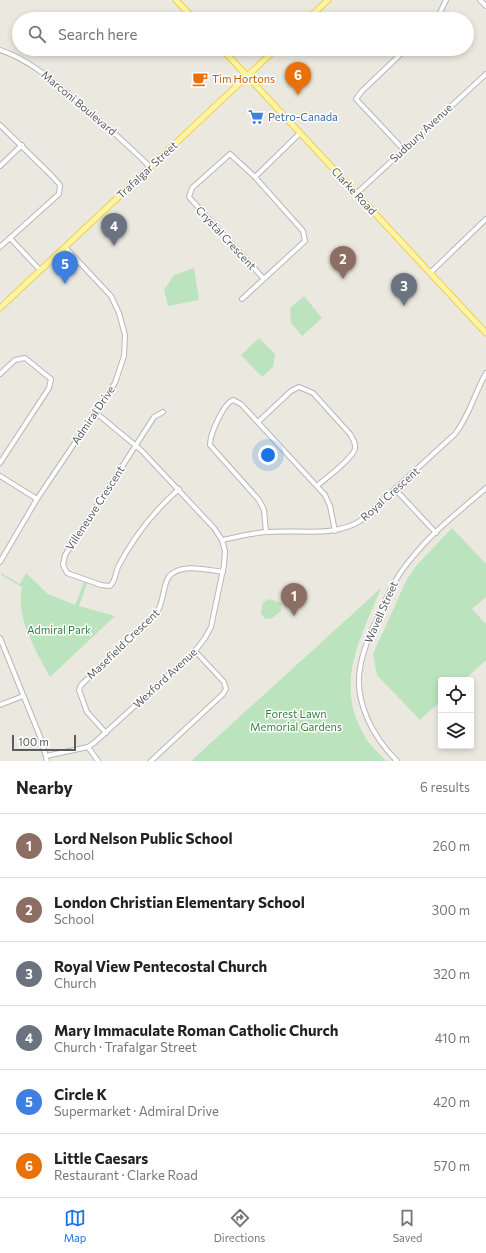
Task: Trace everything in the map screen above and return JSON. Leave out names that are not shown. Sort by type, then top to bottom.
[{"type":"main road","points":[[176,0],[187,12]]},
{"type":"main road","points":[[315,12],[328,0]]},
{"type":"main road","name":"Clarke Road","points":[[228,56],[486,332]]},
{"type":"main road","name":"Trafalgar Street","points":[[0,308],[268,56]]},
{"type":"street","points":[[440,12],[446,0]]},
{"type":"street","points":[[480,0],[486,6]]},
{"type":"street","name":"Marconi Boulevard","points":[[0,50],[12,54]]},
{"type":"street","name":"Marconi Boulevard","points":[[16,56],[40,70],[122,140],[150,167]]},
{"type":"street","points":[[399,56],[362,91],[356,99],[403,148]]},
{"type":"street","name":"Sudbury Avenue","points":[[357,193],[403,148],[486,74]]},
{"type":"street","points":[[0,125],[22,145],[60,185],[59,194],[0,247]]},
{"type":"street","points":[[242,299],[263,278],[305,241],[303,231],[255,177],[300,133]]},
{"type":"street","points":[[0,166],[22,145]]},
{"type":"street","name":"Crystal Crescent","points":[[255,177],[230,154],[192,188],[188,197],[263,278]]},
{"type":"street","points":[[430,273],[486,220]]},
{"type":"street","points":[[10,238],[40,270]]},
{"type":"street","name":"Admiral Drive","points":[[0,562],[37,499],[114,383],[124,356],[125,336],[119,313],[111,296],[65,247]]},
{"type":"street","points":[[0,374],[15,360],[25,358],[51,379],[49,388],[0,463]]},
{"type":"street","name":"Royal Crescent","points":[[222,540],[266,532],[335,531],[351,526],[360,521],[455,434],[466,420],[476,390],[486,373]]},
{"type":"street","points":[[258,422],[291,391],[299,387],[313,393],[350,434],[355,446],[352,455],[317,486]]},
{"type":"street","points":[[266,532],[264,510],[259,500],[210,445],[210,438],[225,406],[233,400],[237,400],[325,495],[330,506],[335,531]]},
{"type":"street","points":[[95,412],[135,446],[179,489],[214,528],[222,540]]},
{"type":"street","points":[[135,446],[154,417],[163,412]]},
{"type":"street","name":"Villeneuve Crescent","points":[[135,446],[65,555],[63,565],[67,573],[101,585],[110,586],[113,584],[118,567],[151,516],[179,489]]},
{"type":"street","points":[[0,476],[37,499]]},
{"type":"street","name":"Wavell Street","points":[[397,761],[378,739],[369,723],[360,692],[359,670],[372,631],[397,577],[411,558],[436,533],[486,488]]},
{"type":"street","points":[[395,489],[436,533]]},
{"type":"street","name":"Wexford Avenue","points":[[46,756],[88,747],[106,733],[195,651],[211,627],[223,572],[224,550],[222,540]]},
{"type":"street","name":"Masefield Crescent","points":[[106,733],[87,712],[79,690],[80,685],[156,614],[161,608],[168,578],[175,572],[192,567],[223,572]]},
{"type":"street","points":[[0,638],[47,761]]},
{"type":"street","points":[[151,761],[223,694],[226,689],[224,682],[195,651]]},
{"type":"street","points":[[0,704],[23,696]]},
{"type":"street","points":[[88,747],[98,761]]},
{"type":"green space","points":[[194,268],[199,300],[168,306],[164,290],[174,275]]},
{"type":"green space","points":[[304,296],[322,318],[302,336],[291,323],[290,308]]},
{"type":"green space","points":[[259,338],[275,354],[273,367],[262,377],[241,355]]},
{"type":"green space","points":[[452,528],[486,564],[486,597],[472,609],[486,624],[486,660],[467,677],[438,677],[438,704],[420,720],[377,675],[373,654],[406,581],[416,566]]},
{"type":"green space","name":"Admiral Park","points":[[1,573],[20,584],[26,573],[48,594],[75,605],[84,582],[87,583],[79,606],[115,616],[50,677],[33,645],[24,622],[21,610],[22,587],[1,575]]},
{"type":"green space","name":"Forest Lawn Memorial Gardens","points":[[381,588],[366,624],[354,661],[351,679],[351,697],[355,716],[366,739],[386,761],[191,761]]},
{"type":"green space","points":[[269,599],[281,603],[281,611],[271,619],[264,618],[261,613],[263,602]]},
{"type":"place","name":"Tim Hortons","points":[[200,79]]},
{"type":"place","name":"Little Caesars","points":[[298,95]]},
{"type":"place","name":"Petro-Canada","points":[[256,117]]},
{"type":"place","name":"Mary Immaculate Roman Catholic Church","points":[[114,246]]},
{"type":"place","name":"London Christian Elementary School","points":[[343,279]]},
{"type":"place","name":"Circle K","points":[[65,284]]},
{"type":"place","name":"Royal View Pentecostal Church","points":[[404,306]]},
{"type":"place","name":"Lord Nelson Public School","points":[[294,616]]}]
